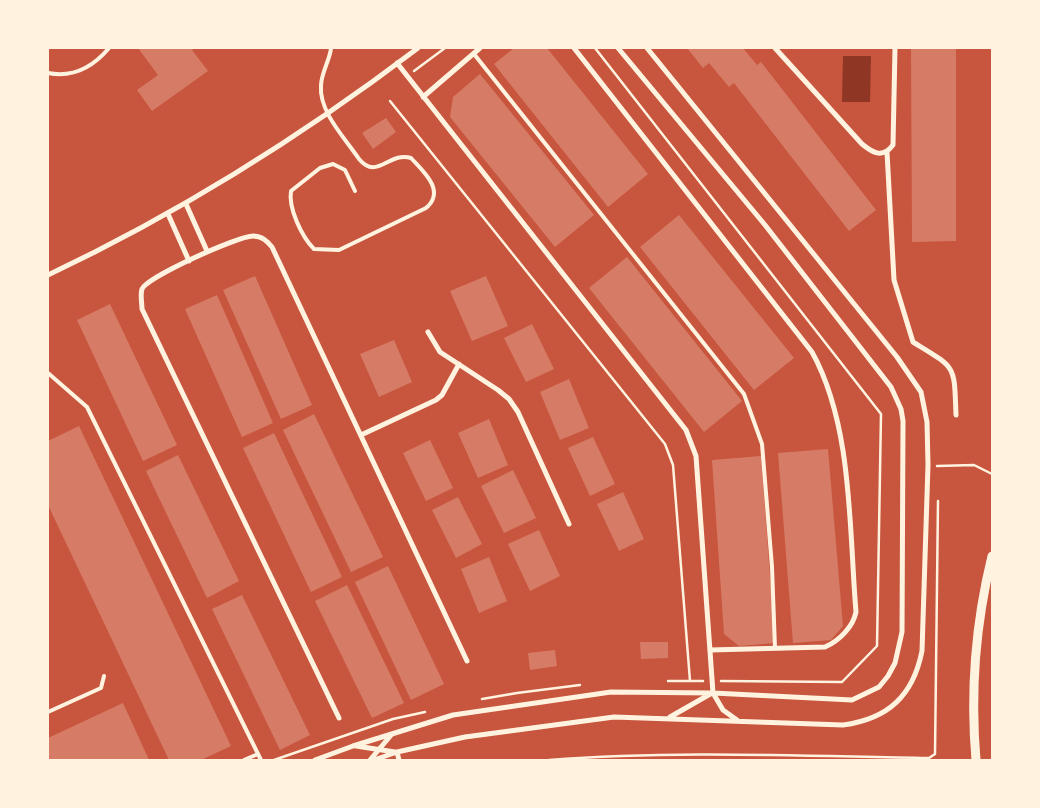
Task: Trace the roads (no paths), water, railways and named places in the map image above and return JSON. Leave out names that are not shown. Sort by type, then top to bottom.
[{"type":"street","points":[[48,275],[121,240],[186,204],[327,112],[418,48]]},
{"type":"street","points":[[423,96],[480,48]]},
{"type":"street","points":[[574,48],[812,352],[819,365],[843,446],[856,612],[854,622],[834,643],[825,647],[710,650]]},
{"type":"street","points":[[315,760],[393,733],[453,716],[611,692],[713,693],[852,700],[879,687],[895,663],[902,632],[903,421],[901,409],[891,387],[765,225],[618,48]]},
{"type":"street","points":[[374,760],[397,752],[465,737],[614,717],[855,724],[884,713],[907,692],[919,668],[922,651],[928,465],[924,407],[921,392],[736,155],[647,48]]},
{"type":"street","points":[[775,48],[862,144],[870,151],[880,155],[888,152]]},
{"type":"street","points":[[894,48],[894,133],[893,144],[888,152],[894,280],[913,342],[947,363],[954,375],[956,415]]},
{"type":"street","points":[[397,64],[686,430],[696,456],[713,693],[723,710],[738,720]]},
{"type":"street","points":[[186,204],[207,251]]},
{"type":"street","points":[[168,214],[189,261]]},
{"type":"street","points":[[339,718],[142,309],[142,290],[145,285],[153,278],[207,251],[253,236],[264,239],[272,247],[467,661]]},
{"type":"street","points":[[428,332],[440,352],[509,399],[518,412],[569,524]]},
{"type":"street","points":[[361,435],[436,400],[442,395],[459,364]]},
{"type":"street","points":[[976,760],[973,723],[974,654],[989,584],[992,558]]},
{"type":"street","points":[[668,718],[713,693]]},
{"type":"street","points":[[370,760],[393,733]]},
{"type":"street","points":[[353,746],[397,752]]},
{"type":"street","points":[[397,752],[399,760]]},
{"type":"lane","points":[[48,73],[62,74],[92,66],[109,48]]},
{"type":"lane","points":[[331,48],[320,86],[327,112],[364,165],[377,167],[398,157],[411,158],[430,180],[434,188],[434,196],[432,203],[426,208],[339,250],[314,249],[308,243],[291,205],[291,191],[320,168],[333,164],[345,170],[354,191]]},
{"type":"lane","points":[[474,54],[744,394],[762,444],[772,567],[775,648]]},
{"type":"lane","points":[[48,372],[87,407],[261,760]]},
{"type":"lane","points":[[48,712],[102,688],[104,676]]},
{"type":"lane","points":[[244,760],[258,754]]}]
